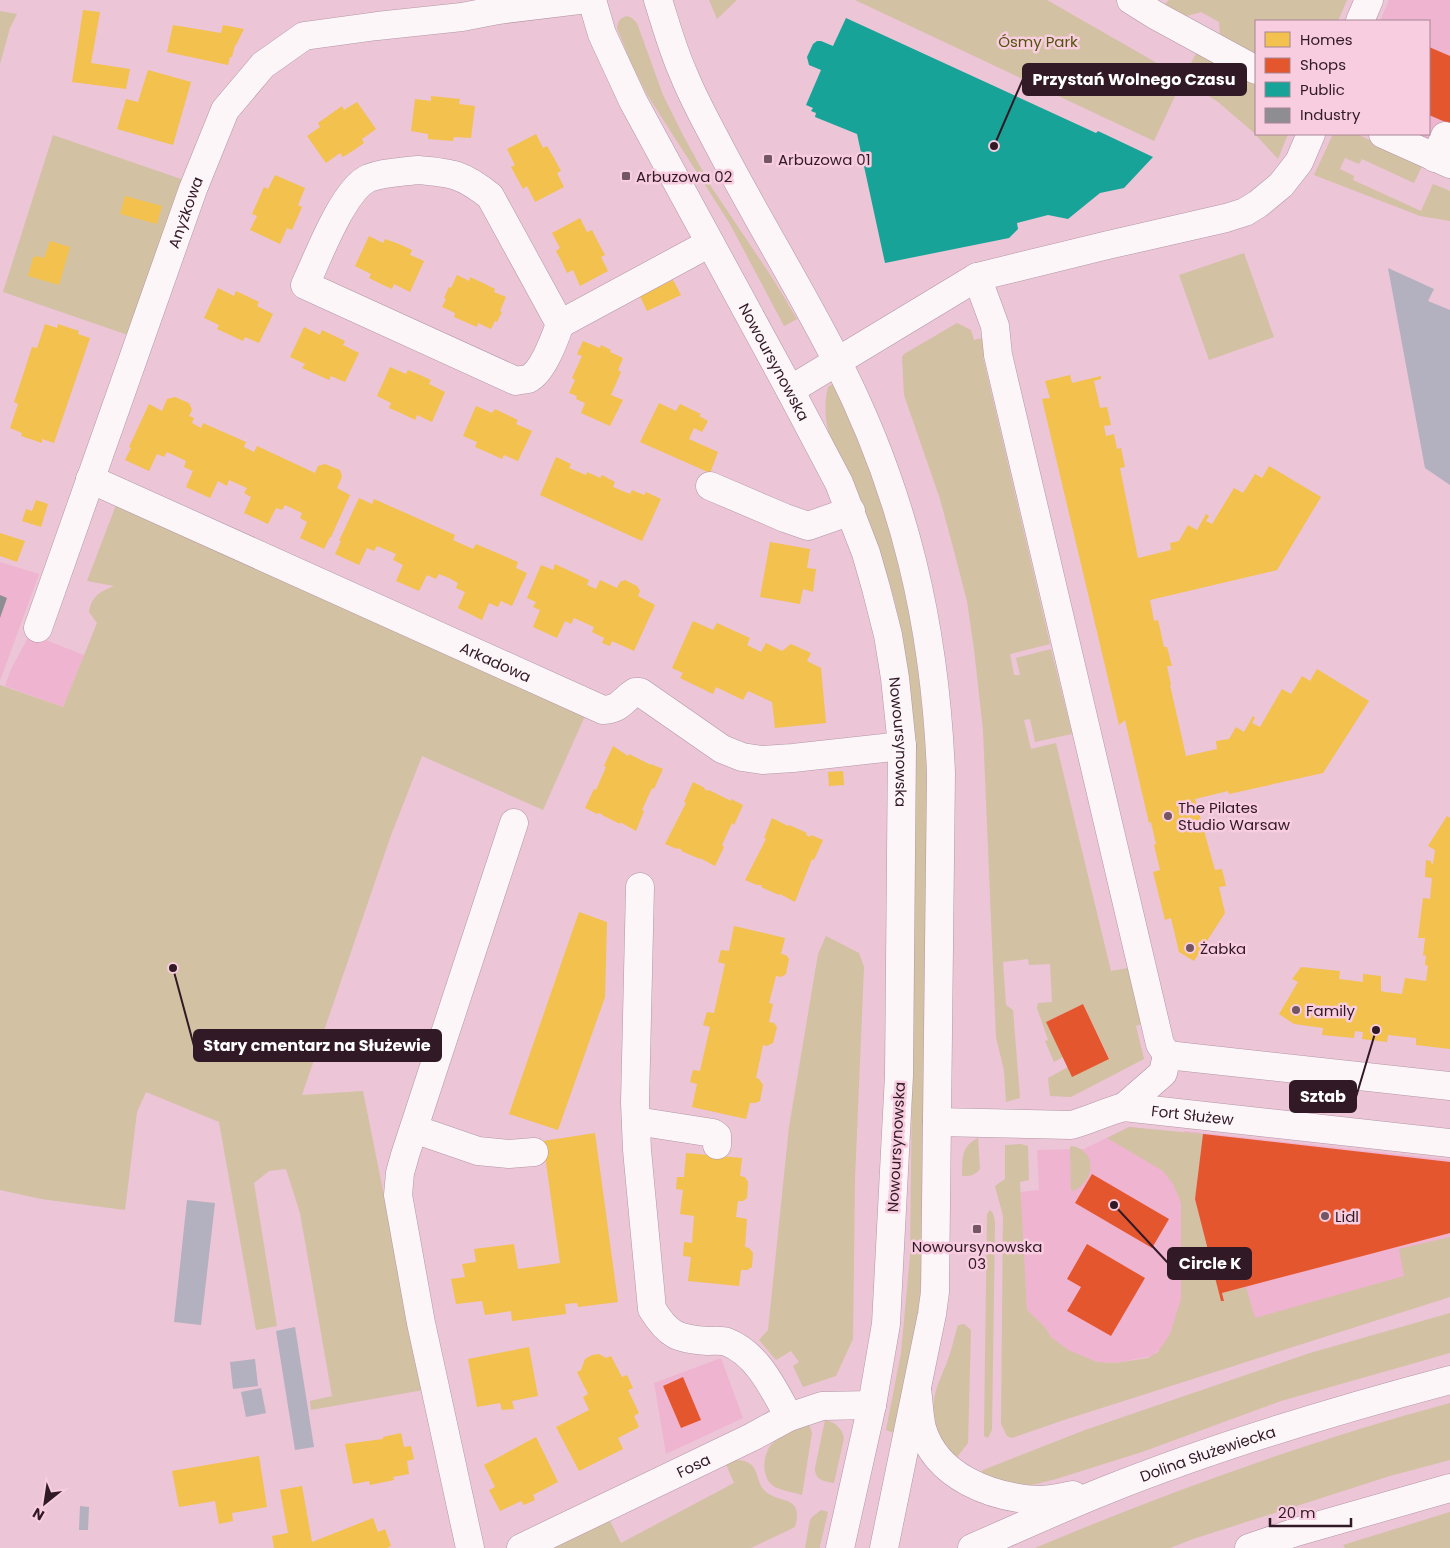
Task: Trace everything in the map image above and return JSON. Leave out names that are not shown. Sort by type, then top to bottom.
[{"type":"street","name":"Anyżkowa","points":[[38,628],[193,189],[225,110],[263,65],[304,36],[513,4],[579,0]]},
{"type":"street","name":"Nowoursynowska","points":[[592,0],[602,34],[633,101],[823,451],[850,510],[866,552],[888,635],[895,678],[902,746],[899,1075],[886,1324],[872,1405],[840,1548]]},
{"type":"street","points":[[658,0],[669,37],[684,76],[739,185],[837,361],[864,419],[894,496],[918,582],[934,674],[941,773],[934,1292],[932,1314],[884,1548]]},
{"type":"street","points":[[1360,20],[1369,0]]},
{"type":"street","points":[[1119,1],[1155,15],[1255,69]]},
{"type":"street","points":[[790,390],[977,276],[1245,212],[1281,186],[1299,162],[1311,135]]},
{"type":"street","points":[[1386,135],[1445,154]]},
{"type":"street","points":[[560,324],[490,196],[473,182],[450,172],[418,170],[390,172],[367,179],[350,194],[305,285],[516,381],[527,379],[535,374],[548,353],[560,324],[710,243]]},
{"type":"street","points":[[977,276],[995,326],[998,355],[1153,1020],[1160,1044],[1167,1055],[1163,1073],[1124,1107]]},
{"type":"street","name":"Arkadowa","points":[[90,479],[603,710],[614,709],[622,705],[635,692],[640,692],[722,749],[742,758],[762,760],[793,758],[902,746]]},
{"type":"street","points":[[710,486],[808,526],[850,510]]},
{"type":"street","points":[[470,1548],[421,1323],[398,1195],[400,1173],[514,823]]},
{"type":"street","points":[[640,887],[636,1121],[652,1309],[662,1325],[674,1334],[690,1339],[726,1342],[746,1353],[768,1378],[789,1417]]},
{"type":"street","points":[[1167,1055],[1450,1086]]},
{"type":"street","name":"Fort Służew","points":[[937,1122],[1071,1125],[1088,1121],[1106,1112],[1124,1107],[1450,1143]]},
{"type":"street","points":[[636,1121],[713,1133],[718,1136],[717,1145]]},
{"type":"street","points":[[414,1129],[478,1151],[510,1154],[534,1152]]},
{"type":"street","name":"Dolina Służewiecka","points":[[972,1548],[1104,1491],[1298,1423],[1450,1380]]},
{"type":"street","points":[[917,1390],[922,1428],[931,1448],[944,1466],[960,1478],[999,1494],[1040,1500],[1104,1491]]},
{"type":"street","name":"Fosa","points":[[522,1548],[752,1437],[789,1417],[822,1406],[872,1405]]},
{"type":"street","points":[[1249,1548],[1296,1532],[1450,1488]]},
{"type":"shaded area","points":[[1389,0],[1450,0],[1450,155],[1407,135],[1430,135],[1430,20],[1380,20]]},
{"type":"shaded area","points":[[0,562],[39,574],[0,681]]},
{"type":"shaded area","points":[[30,634],[84,655],[63,707],[5,686],[11,669]]},
{"type":"shaded area","points":[[1129,1127],[1179,1133],[1186,1131],[1450,1160],[1450,1265],[1189,1343],[1183,1296],[1170,1334],[1163,1347],[1152,1356],[1115,1363],[1097,1362],[1068,1351],[1051,1337],[1045,1327],[1027,1310],[1020,1192],[1039,1190],[1037,1150],[1084,1149]]},
{"type":"shaded area","points":[[721,1358],[743,1418],[666,1454],[654,1383]]},
{"type":"green space","points":[[709,0],[737,0],[717,19]]},
{"type":"green space","name":"Ósmy Park","points":[[855,0],[1047,0],[1183,78],[1198,50],[1255,82],[1255,134],[1218,102],[1183,79],[1154,141]]},
{"type":"green space","points":[[1169,0],[1347,0],[1338,20],[1255,20],[1255,53],[1220,34],[1219,22],[1201,12],[1187,16],[1165,4]]},
{"type":"green space","points":[[0,11],[17,14],[10,28],[0,64]]},
{"type":"green space","points":[[627,16],[637,23],[663,95],[712,188],[773,279],[797,319],[784,326],[730,224],[646,93],[617,28],[620,20]]},
{"type":"green space","points":[[53,135],[184,180],[128,335],[3,292]]},
{"type":"green space","name":"Ósmy Park","points":[[1256,135],[1288,135],[1278,159]]},
{"type":"green space","points":[[1333,135],[1359,135],[1422,166],[1414,183],[1362,159],[1359,164],[1345,158],[1340,169],[1354,176],[1353,180],[1421,211],[1433,184],[1450,191],[1450,221],[1420,216],[1314,175]]},
{"type":"green space","points":[[1244,253],[1274,337],[1209,360],[1179,275]]},
{"type":"green space","points":[[957,323],[971,330],[974,340],[983,338],[987,356],[983,357],[1050,644],[1010,654],[1014,675],[1020,675],[1016,658],[1051,649],[1072,734],[1035,742],[1030,719],[1024,720],[1031,749],[1056,743],[1111,971],[1128,968],[1141,1024],[1136,1026],[1144,1059],[1071,1097],[1050,1096],[1048,1078],[1068,1067],[1073,1076],[1109,1058],[1083,1004],[1046,1022],[1063,1057],[1054,1062],[1045,1041],[1048,1040],[1037,1008],[1038,1003],[1052,1002],[1050,964],[1029,965],[1028,959],[1003,962],[1006,1005],[1013,1010],[1020,1098],[1006,1102],[1004,1071],[996,1037],[983,730],[974,649],[967,601],[940,499],[904,395],[902,357],[904,354]]},
{"type":"green space","points":[[833,384],[855,434],[890,535],[903,586],[913,638],[925,744],[927,799],[921,1280],[919,1307],[894,1433],[886,1430],[901,1353],[910,1256],[916,748],[907,668],[893,596],[870,525],[829,434],[826,399],[828,387]]},
{"type":"green space","points":[[116,505],[585,716],[543,810],[422,756],[390,838],[302,1095],[363,1091],[423,1390],[311,1410],[310,1401],[332,1396],[300,1213],[286,1169],[269,1171],[254,1183],[277,1326],[256,1330],[219,1122],[146,1092],[137,1112],[125,1210],[41,1199],[0,1190],[0,685],[63,707],[97,623],[89,612],[90,606],[101,592],[114,586],[87,581]]},
{"type":"green space","points":[[826,936],[859,953],[864,967],[855,1179],[853,1339],[836,1376],[803,1387],[793,1366],[799,1362],[791,1351],[776,1360],[759,1340],[768,1330],[789,1127],[818,954]]},
{"type":"green space","points":[[1129,1127],[1203,1134],[1195,1199],[1221,1301],[1224,1300],[1222,1293],[1246,1287],[1255,1318],[1404,1276],[1399,1249],[1450,1237],[1450,1297],[1012,1438],[1007,1436],[1001,1424],[1003,1216],[995,1186],[1005,1179],[1005,1145],[1021,1144],[1028,1146],[1029,1180],[1020,1182],[1027,1310],[1045,1327],[1051,1337],[1068,1350],[1097,1362],[1115,1363],[1148,1358],[1158,1352],[1170,1334],[1181,1299],[1181,1203],[1173,1184],[1163,1171],[1107,1138]]},
{"type":"green space","points":[[978,1138],[980,1169],[969,1176],[962,1176],[965,1149],[972,1141]]},
{"type":"green space","points":[[1070,1147],[1081,1149],[1087,1154],[1090,1161],[1089,1174],[1086,1181],[1073,1191],[1071,1190]]},
{"type":"green space","points":[[990,1210],[993,1213],[995,1222],[992,1430],[988,1438],[984,1436],[984,1432],[987,1214]]},
{"type":"green space","points":[[1450,1313],[1450,1353],[1281,1401],[1142,1452],[1056,1479],[1032,1485],[1002,1483],[978,1476],[983,1470],[1085,1430],[1310,1353]]},
{"type":"green space","points":[[964,1324],[971,1330],[968,1443],[954,1461],[940,1439],[933,1413],[937,1387],[949,1357],[958,1325]]},
{"type":"green space","points":[[1450,1403],[1450,1460],[1390,1476],[1170,1548],[1035,1548],[1240,1468]]},
{"type":"green space","points":[[825,1420],[838,1426],[844,1438],[834,1483],[820,1479],[815,1472]]},
{"type":"green space","points":[[809,1424],[812,1433],[802,1495],[781,1490],[770,1483],[767,1478],[764,1465],[767,1452],[774,1442]]},
{"type":"green space","points":[[736,1460],[744,1461],[753,1467],[765,1491],[793,1505],[796,1509],[797,1517],[795,1527],[751,1548],[553,1548],[610,1521],[621,1543],[734,1483],[726,1464]]},
{"type":"green space","points":[[821,1510],[828,1512],[820,1548],[805,1548],[810,1520]]},
{"type":"green space","points":[[1450,1512],[1450,1548],[1345,1548],[1343,1545]]},
{"type":"building: Homes","points":[[83,10],[100,12],[91,63],[130,69],[126,89],[72,82]]},
{"type":"building: Homes","points":[[173,25],[221,33],[223,25],[244,29],[235,45],[228,65],[167,52]]},
{"type":"building: Homes","points":[[148,70],[191,82],[173,145],[117,129],[126,99],[138,102]]},
{"type":"building: Homes","points":[[431,96],[460,99],[459,104],[475,106],[471,138],[454,137],[453,141],[428,139],[428,134],[411,131],[415,99],[431,101]]},
{"type":"building: Homes","points":[[357,102],[376,129],[362,139],[364,143],[354,150],[343,157],[340,153],[326,163],[307,136],[320,127],[318,123],[342,106],[344,110]]},
{"type":"building: Homes","points":[[536,134],[543,148],[547,146],[561,171],[557,173],[564,187],[535,202],[527,186],[523,189],[511,167],[515,165],[507,149]]},
{"type":"building: Homes","points":[[275,175],[305,188],[298,205],[302,207],[292,230],[287,228],[280,244],[250,230],[257,216],[252,214],[264,187],[268,189]]},
{"type":"building: Homes","points":[[125,196],[162,206],[157,224],[120,214]]},
{"type":"building: Homes","points":[[580,218],[587,232],[592,230],[605,255],[601,257],[608,271],[580,286],[573,270],[567,273],[556,251],[560,248],[552,233]]},
{"type":"building: Homes","points":[[369,236],[383,243],[385,239],[399,244],[412,250],[410,255],[424,261],[410,292],[394,284],[392,289],[381,284],[369,278],[371,274],[355,266]]},
{"type":"building: Homes","points":[[50,241],[70,247],[59,285],[28,276],[33,258],[36,256],[44,258]]},
{"type":"building: Homes","points":[[457,275],[469,281],[470,277],[495,289],[494,292],[506,297],[500,311],[502,312],[491,329],[478,323],[477,327],[454,317],[455,313],[442,307],[449,287],[451,288]]},
{"type":"building: Homes","points":[[673,280],[681,295],[647,311],[640,296]]},
{"type":"building: Homes","points":[[218,288],[234,296],[236,291],[259,302],[257,306],[273,314],[259,343],[245,337],[243,341],[217,329],[219,325],[204,318]]},
{"type":"building: Homes","points":[[45,324],[57,328],[58,324],[79,331],[78,334],[90,338],[54,443],[42,439],[42,443],[21,436],[22,433],[10,428],[18,404],[14,402],[32,347],[37,348]]},
{"type":"building: Homes","points":[[304,327],[320,335],[322,330],[345,341],[343,345],[359,353],[345,382],[331,376],[329,380],[302,368],[305,364],[290,357]]},
{"type":"building: Homes","points":[[583,341],[600,348],[601,345],[623,358],[618,370],[621,372],[611,395],[623,400],[610,426],[581,413],[585,403],[576,399],[577,396],[569,393],[575,380],[572,378],[582,356],[577,354]]},
{"type":"building: Homes","points":[[390,367],[406,374],[408,370],[431,380],[429,384],[445,392],[432,422],[417,415],[415,420],[389,408],[391,403],[377,396]]},
{"type":"building: Homes","points":[[1070,375],[1072,383],[1101,376],[1101,379],[1094,381],[1100,408],[1107,407],[1111,425],[1104,426],[1106,436],[1114,434],[1117,449],[1121,448],[1125,467],[1120,468],[1138,558],[1171,550],[1170,543],[1179,541],[1188,525],[1197,530],[1206,514],[1209,516],[1206,521],[1212,524],[1234,488],[1243,493],[1255,474],[1262,478],[1269,466],[1321,497],[1277,570],[1150,600],[1154,621],[1158,620],[1164,647],[1167,647],[1172,666],[1167,666],[1186,756],[1217,749],[1216,741],[1229,739],[1236,727],[1244,732],[1253,716],[1255,718],[1252,723],[1260,727],[1282,689],[1291,694],[1302,676],[1310,681],[1317,669],[1369,701],[1323,773],[1229,794],[1228,791],[1195,799],[1215,870],[1222,869],[1226,886],[1219,887],[1225,913],[1194,961],[1179,952],[1171,918],[1165,920],[1153,872],[1160,870],[1151,822],[1149,823],[1125,720],[1119,725],[1042,399],[1050,398],[1045,381]]},
{"type":"building: Homes","points":[[175,397],[189,403],[192,410],[189,416],[194,418],[192,423],[201,428],[203,423],[246,442],[244,447],[254,452],[257,446],[315,473],[318,466],[325,464],[340,470],[342,477],[337,488],[350,495],[324,549],[300,538],[307,522],[300,518],[302,513],[285,505],[282,510],[276,508],[268,524],[244,513],[251,497],[244,493],[247,488],[229,480],[227,486],[218,481],[210,498],[186,487],[193,471],[184,467],[186,461],[167,452],[164,457],[157,454],[149,471],[125,460],[149,404],[162,411],[167,399]]},
{"type":"building: Homes","points":[[659,403],[676,411],[680,404],[701,414],[699,416],[708,421],[702,432],[694,428],[689,439],[718,452],[710,473],[640,442]]},
{"type":"building: Homes","points":[[476,406],[492,413],[495,409],[518,420],[516,424],[532,431],[518,461],[504,455],[502,459],[475,447],[477,442],[463,436]]},
{"type":"building: Homes","points":[[556,457],[571,464],[569,468],[586,475],[587,472],[600,478],[602,475],[615,482],[613,487],[630,494],[632,490],[644,495],[646,492],[661,499],[642,541],[540,495]]},
{"type":"building: Homes","points":[[359,498],[372,504],[374,499],[455,535],[453,540],[473,549],[476,544],[518,562],[516,568],[527,573],[512,606],[501,601],[498,607],[489,603],[482,620],[458,608],[465,592],[456,588],[458,583],[449,578],[439,574],[436,579],[427,575],[419,591],[396,581],[403,565],[393,560],[396,554],[377,546],[374,551],[367,548],[359,565],[335,554]]},
{"type":"building: Homes","points":[[36,500],[48,504],[41,527],[22,521],[26,509],[32,511]]},
{"type":"building: Homes","points":[[0,533],[25,541],[17,562],[0,556]]},
{"type":"building: Homes","points":[[770,542],[810,549],[807,568],[816,569],[813,592],[803,589],[800,604],[760,597]]},
{"type":"building: Homes","points":[[555,564],[589,580],[587,585],[596,589],[600,580],[617,588],[620,582],[625,580],[637,586],[640,591],[638,596],[655,605],[634,651],[612,641],[610,646],[602,643],[604,638],[592,632],[594,627],[574,618],[571,624],[565,621],[557,638],[533,627],[540,610],[533,607],[536,602],[527,598],[541,565],[553,570]]},
{"type":"building: Homes","points":[[693,621],[713,630],[717,623],[750,638],[747,645],[761,652],[766,643],[782,651],[791,644],[811,653],[807,661],[821,668],[826,723],[775,728],[772,702],[748,691],[743,700],[716,687],[713,694],[680,678],[683,673],[672,668]]},
{"type":"building: Homes","points":[[613,746],[628,756],[629,754],[663,769],[642,810],[644,811],[636,831],[620,822],[620,824],[602,814],[597,814],[585,808],[594,789],[596,790]]},
{"type":"building: Homes","points":[[843,771],[844,785],[829,786],[828,772]]},
{"type":"building: Homes","points":[[693,782],[708,791],[743,805],[734,825],[732,823],[715,866],[678,848],[665,844],[686,803],[684,802]]},
{"type":"building: Homes","points":[[1447,816],[1450,818],[1450,1049],[1416,1045],[1416,1038],[1388,1035],[1387,1042],[1362,1039],[1363,1032],[1355,1031],[1354,1038],[1322,1035],[1323,1028],[1294,1024],[1279,1014],[1298,982],[1292,979],[1301,967],[1340,971],[1339,979],[1363,982],[1363,974],[1381,976],[1381,991],[1402,994],[1405,978],[1426,981],[1428,966],[1425,965],[1426,955],[1423,956],[1425,938],[1418,938],[1423,898],[1430,899],[1432,878],[1425,877],[1426,860],[1431,861],[1433,864],[1435,850],[1428,846]]},
{"type":"building: Homes","points":[[772,818],[807,833],[806,835],[810,837],[811,835],[823,840],[814,860],[812,859],[795,902],[761,887],[762,885],[745,880],[766,839],[764,838]]},
{"type":"building: Homes","points":[[579,912],[607,922],[605,997],[558,1130],[509,1114]]},
{"type":"building: Homes","points":[[734,926],[785,938],[781,954],[786,955],[789,959],[786,974],[781,977],[776,976],[769,1003],[773,1004],[769,1022],[774,1023],[777,1027],[773,1043],[767,1046],[763,1045],[756,1078],[763,1085],[760,1101],[750,1103],[746,1119],[692,1107],[697,1084],[690,1082],[693,1070],[700,1071],[710,1027],[703,1025],[707,1012],[714,1013],[725,964],[718,962],[721,950],[729,951]]},
{"type":"building: Homes","points":[[595,1133],[618,1302],[578,1307],[577,1303],[565,1304],[566,1314],[512,1321],[511,1311],[485,1315],[482,1301],[456,1304],[451,1279],[465,1277],[462,1264],[476,1262],[474,1249],[514,1244],[518,1269],[560,1263],[543,1141]]},
{"type":"building: Homes","points":[[686,1153],[742,1158],[740,1176],[745,1177],[748,1182],[747,1198],[743,1201],[738,1201],[736,1217],[747,1219],[745,1247],[749,1248],[753,1253],[752,1267],[747,1270],[741,1270],[739,1286],[688,1281],[691,1257],[683,1256],[684,1242],[692,1243],[694,1216],[680,1214],[683,1190],[676,1189],[677,1177],[684,1177]]},
{"type":"building: Homes","points":[[529,1347],[538,1396],[512,1401],[514,1409],[502,1410],[500,1403],[477,1407],[468,1359]]},
{"type":"building: Homes","points":[[599,1354],[606,1358],[611,1356],[622,1377],[627,1375],[633,1388],[628,1390],[639,1413],[634,1416],[639,1427],[618,1438],[623,1449],[579,1471],[556,1427],[589,1410],[583,1397],[588,1394],[577,1372],[581,1370],[585,1359]]},
{"type":"building: Homes","points":[[401,1433],[404,1447],[411,1446],[414,1459],[407,1461],[409,1474],[393,1477],[394,1480],[370,1485],[369,1481],[353,1484],[345,1444],[383,1439],[383,1437]]},
{"type":"building: Homes","points":[[536,1437],[558,1482],[533,1495],[535,1500],[524,1505],[521,1501],[500,1511],[489,1490],[495,1487],[484,1465]]},
{"type":"building: Homes","points":[[259,1456],[267,1507],[232,1513],[233,1521],[219,1524],[215,1501],[179,1507],[172,1471]]},
{"type":"building: Homes","points":[[302,1486],[312,1542],[373,1518],[378,1532],[385,1529],[391,1546],[387,1548],[274,1548],[272,1536],[288,1533],[280,1490]]},
{"type":"building: Shops","points":[[1430,47],[1450,56],[1450,124],[1430,115]]},
{"type":"building: Shops","points":[[1083,1004],[1109,1059],[1072,1077],[1046,1022]]},
{"type":"building: Shops","name":"Lidl","points":[[1203,1134],[1450,1162],[1450,1233],[1222,1293],[1224,1301],[1221,1301],[1195,1199]]},
{"type":"building: Shops","points":[[1092,1174],[1169,1219],[1152,1248],[1075,1203]]},
{"type":"building: Shops","points":[[1087,1244],[1145,1278],[1111,1336],[1067,1311],[1081,1287],[1067,1279]]},
{"type":"building: Shops","points":[[683,1377],[701,1420],[681,1428],[663,1386]]},
{"type":"building: Public","points":[[846,18],[1096,133],[1098,131],[1153,157],[1124,188],[1100,193],[1068,219],[1048,215],[1017,223],[1018,229],[1009,238],[885,263],[857,134],[815,117],[816,113],[811,111],[813,108],[806,105],[821,70],[809,65],[807,57],[813,44],[817,41],[833,46]]},
{"type":"building: Industry","points":[[0,595],[7,598],[0,618]]},
{"type":"building: Other","points":[[1388,268],[1434,289],[1428,301],[1450,310],[1450,485],[1425,468]]},
{"type":"building: Other","points":[[187,1200],[215,1203],[201,1325],[174,1322]]},
{"type":"building: Other","points":[[295,1327],[314,1447],[295,1450],[276,1331]]},
{"type":"building: Other","points":[[255,1359],[258,1386],[233,1389],[230,1362]]},
{"type":"building: Other","points":[[261,1388],[266,1413],[246,1417],[241,1392]]},
{"type":"building: Other","points":[[80,1506],[89,1507],[88,1530],[79,1530]]},
{"type":"place","name":"Przystań Wolnego Czasu","points":[[994,146]]},
{"type":"place","name":"Arbuzowa 01","points":[[768,159]]},
{"type":"place","name":"Arbuzowa 02","points":[[626,176]]},
{"type":"place","name":"The Pilates Studio Warsaw","points":[[1168,816]]},
{"type":"place","name":"Żabka","points":[[1190,948]]},
{"type":"place","name":"Stary cmentarz na Służewie","points":[[173,968]]},
{"type":"place","name":"Family","points":[[1296,1010]]},
{"type":"place","name":"Sztab","points":[[1376,1030]]},
{"type":"place","name":"Circle K","points":[[1114,1205]]},
{"type":"place","name":"Lidl","points":[[1325,1216]]},
{"type":"place","name":"Nowoursynowska 03","points":[[977,1229]]}]
